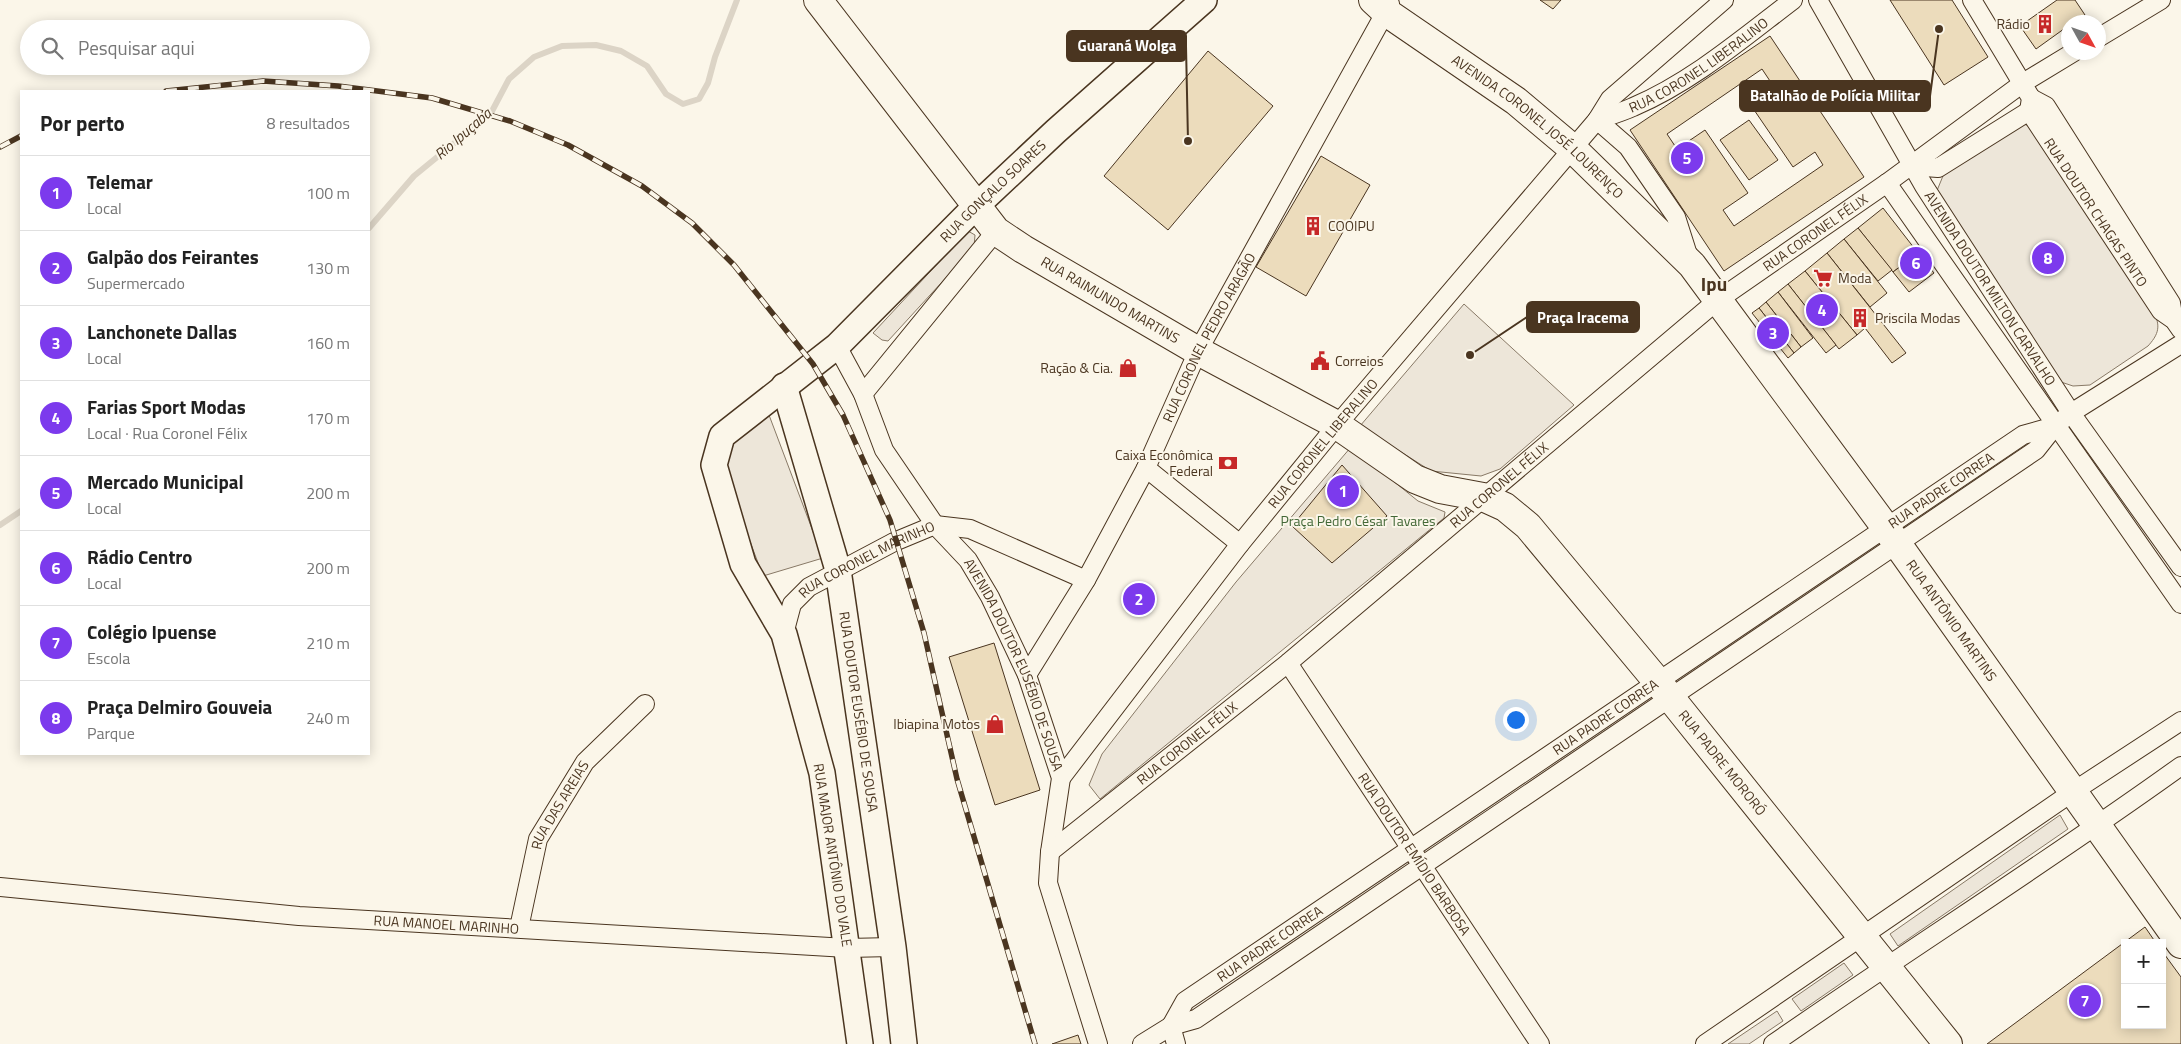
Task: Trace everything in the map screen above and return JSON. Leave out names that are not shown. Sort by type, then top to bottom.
[{"type":"main road","name":"RUA RAIMUNDO MARTINS","points":[[818,0],[996,231],[1023,250],[1198,351],[1337,425],[1415,479],[1440,489],[1483,497]]},
{"type":"main road","name":"AVENIDA CORONEL JOSÉ LOURENÇO","points":[[1384,4],[1516,101],[1572,148],[1692,265],[1718,300]]},
{"type":"main road","name":"RUA ANTÔNIO MARTINS","points":[[1718,300],[1892,537],[2181,944]]},
{"type":"main road","name":"RUA PADRE MORORÓ","points":[[1483,497],[1505,507],[1528,526],[1663,689],[1948,1044]]},
{"type":"street","name":"RUA GONÇALO SOARES","points":[[784,386],[837,346],[976,207],[1056,131],[1204,0]]},
{"type":"street","name":"RUA CORONEL LIBERALINO","points":[[1061,778],[1240,544],[1337,425],[1597,120],[1610,99],[1724,0]]},
{"type":"street","name":"RUA CORONEL LIBERALINO","points":[[1597,120],[1633,107],[1667,90],[1709,62],[1793,0]]},
{"type":"street","name":"AVENIDA DOUTOR MILTON CARVALHO","points":[[1818,0],[1910,166],[2071,413],[2181,566]]},
{"type":"street","name":"RUA DOUTOR CHAGAS PINTO","points":[[1972,0],[2027,97],[2046,106],[2171,302],[2178,325]]},
{"type":"street","points":[[2106,33],[2161,0]]},
{"type":"street","name":"RUA CORONEL PEDRO ARAGÃO","points":[[1027,675],[1086,580],[1146,468],[1198,351],[1384,4]]},
{"type":"street","name":"RUA CORONEL FÉLIX","points":[[1910,166],[1938,168],[2027,97],[2066,60]]},
{"type":"street","name":"RUA CORONEL FÉLIX","points":[[1050,852],[1288,663],[1718,300],[1910,166],[2027,97]]},
{"type":"street","name":"AVENIDA CORONEL JOSÉ LOURENÇO","points":[[1597,120],[1628,147],[1676,217],[1692,265]]},
{"type":"street","name":"AVENIDA DOUTOR MILTON CARVALHO","points":[[1887,183],[2181,604]]},
{"type":"street","points":[[863,394],[996,231]]},
{"type":"street","name":"RUA PADRE CORREA","points":[[1171,1026],[1185,1001],[1410,848],[1663,689],[1892,537],[2036,450],[2055,426],[2071,413],[2181,344]]},
{"type":"street","name":"AVENIDA DOUTOR EUSÉBIO DE SOUSA","points":[[837,346],[863,394],[884,450],[935,525],[968,560],[990,597],[1027,675],[1061,778],[1050,852],[1048,883],[1098,1044]]},
{"type":"street","name":"RUA DOUTOR EUSÉBIO DE SOUSA","points":[[784,386],[838,570],[893,947],[904,1044]]},
{"type":"street","name":"RUA MAJOR ANTÔNIO DO VALE","points":[[784,386],[722,436],[714,465],[743,564],[784,634],[822,773],[860,1044]]},
{"type":"street","points":[[1146,468],[1240,544]]},
{"type":"street","name":"RUA CORONEL MARINHO","points":[[784,634],[792,604],[809,587],[894,542],[935,525],[970,529],[1086,580]]},
{"type":"street","name":"RUA DOUTOR EMÍDIO BARBOSA","points":[[1288,663],[1540,1044]]},
{"type":"street","name":"RUA PADRE CORREA","points":[[1142,1044],[1171,1026],[1196,1019],[1421,866],[1663,689]]},
{"type":"street","name":"RUA DAS AREIAS","points":[[519,928],[538,839],[585,762],[645,704]]},
{"type":"street","points":[[1705,1044],[1861,935],[2181,721]]},
{"type":"street","points":[[1773,1044],[1886,965],[2098,826],[2181,766]]},
{"type":"street","name":"RUA MANOEL MARINHO","points":[[0,887],[299,916],[847,948],[893,947]]},
{"type":"street","points":[[1171,1026],[1176,1044]]},
{"type":"green space","points":[[2020,123],[2030,126],[2157,320],[2157,332],[2148,346],[2090,385],[2073,386],[2061,382],[1936,193],[1945,171]]},
{"type":"green space","points":[[968,231],[975,235],[974,247],[888,341],[882,340],[873,333]]},
{"type":"green space","points":[[1464,304],[1574,405],[1500,469],[1481,476],[1431,471],[1360,426]]},
{"type":"green space","points":[[769,415],[823,558],[763,576],[726,478],[730,445]]},
{"type":"green space","name":"Praça Pedro César Tavares","points":[[1351,447],[1418,501],[1445,512],[1444,518],[1100,799],[1089,785],[1102,754],[1236,582]]},
{"type":"green space","points":[[2060,815],[2068,829],[1898,946],[1890,934]]},
{"type":"green space","points":[[1844,963],[1853,975],[1801,1011],[1792,999]]},
{"type":"green space","points":[[1777,1011],[1783,1021],[1749,1044],[1728,1044]]},
{"type":"building","points":[[1540,0],[1561,0],[1553,9]]},
{"type":"building","points":[[1890,0],[1952,0],[1988,57],[1944,85]]},
{"type":"building","name":"Rádio","points":[[2057,0],[2075,0],[2085,15],[2061,15],[2061,31],[2036,49],[2020,26]]},
{"type":"building","points":[[1770,36],[1864,177],[1724,271],[1630,130]],"holes":[[[1762,69],[1772,84],[1748,101],[1793,167],[1815,152],[1823,165],[1734,226],[1723,210],[1748,193],[1705,130],[1677,149],[1667,134]]]},
{"type":"building","points":[[1208,51],[1273,106],[1168,230],[1104,176]]},
{"type":"building","points":[[1749,120],[1778,160],[1749,180],[1720,140]]},
{"type":"building","name":"COOIPU","points":[[1321,156],[1370,185],[1306,296],[1256,267]]},
{"type":"building","points":[[1883,208],[1918,253],[1893,272],[1858,228]]},
{"type":"building","points":[[1858,228],[1892,270],[1878,281],[1844,239]]},
{"type":"building","points":[[1844,239],[1887,293],[1870,307],[1827,253]]},
{"type":"building","name":"Priscila Modas","points":[[1827,253],[1906,353],[1892,363],[1865,328],[1857,335],[1805,271]]},
{"type":"building","points":[[1918,253],[1934,273],[1909,292],[1893,272]]},
{"type":"building","points":[[1805,271],[1857,335],[1839,349],[1788,284]]},
{"type":"building","points":[[1788,284],[1836,345],[1826,353],[1778,292]]},
{"type":"building","points":[[1778,292],[1813,338],[1801,347],[1766,302]]},
{"type":"building","points":[[1766,302],[1801,347],[1794,353],[1759,308]]},
{"type":"building","points":[[1759,308],[1794,353],[1788,358],[1752,313]]},
{"type":"building","points":[[1342,465],[1387,516],[1332,563],[1292,526]]},
{"type":"building","name":"Ibiapina Motos","points":[[994,643],[1040,790],[995,805],[949,657]]},
{"type":"building","points":[[2145,927],[2153,939],[2129,939]]},
{"type":"building","points":[[2121,945],[2121,1029],[2166,1029],[2166,956],[2181,977],[2181,1044],[1987,1044]]},
{"type":"building","points":[[1078,1035],[1081,1044],[1052,1044]]},
{"type":"waterway","name":"Rio Ipuçaba","points":[[370,227],[414,176],[491,113],[509,79],[534,57],[562,46],[596,45],[621,51],[647,66],[666,94],[683,104],[699,99],[708,83],[715,57],[737,0]]},
{"type":"waterway","name":"Rio Ipuçaba","points":[[0,525],[20,512]]},
{"type":"railway","points":[[176,90],[263,81],[369,90]]},
{"type":"railway","points":[[370,90],[432,98],[510,121],[568,145],[642,186],[692,223],[734,265],[813,364],[843,415],[890,520],[924,633],[957,779],[1035,1044]]},
{"type":"railway","points":[[0,147],[20,137]]},
{"type":"place","name":"Rádio","points":[[2045,24]]},
{"type":"place","name":"Batalhão de Polícia Militar","points":[[1939,29]]},
{"type":"place","name":"Guaraná Wolga","points":[[1188,141]]},
{"type":"place","name":"Mercado Municipal","points":[[1687,158]]},
{"type":"place","name":"COOIPU","points":[[1313,226]]},
{"type":"place","name":"Praça Delmiro Gouveia","points":[[2048,258]]},
{"type":"place","name":"Rádio Centro","points":[[1916,263]]},
{"type":"place","name":"Moda","points":[[1823,278]]},
{"type":"place","name":"Farias Sport Modas","points":[[1822,310]]},
{"type":"place","name":"Priscila Modas","points":[[1860,318]]},
{"type":"place","name":"Lanchonete Dallas","points":[[1773,333]]},
{"type":"place","name":"Praça Iracema","points":[[1470,355]]},
{"type":"place","name":"Correios","points":[[1320,361]]},
{"type":"place","name":"Ração & Cia.","points":[[1128,368]]},
{"type":"place","name":"Caixa Econômica Federal","points":[[1228,463]]},
{"type":"place","name":"Telemar","points":[[1343,491]]},
{"type":"place","name":"Galpão dos Feirantes","points":[[1139,599]]},
{"type":"place","name":"Ibiapina Motos","points":[[995,724]]},
{"type":"place","name":"Colégio Ipuense","points":[[2085,1001]]},
{"type":"district","name":"Ipu","points":[[1714,284]]}]
